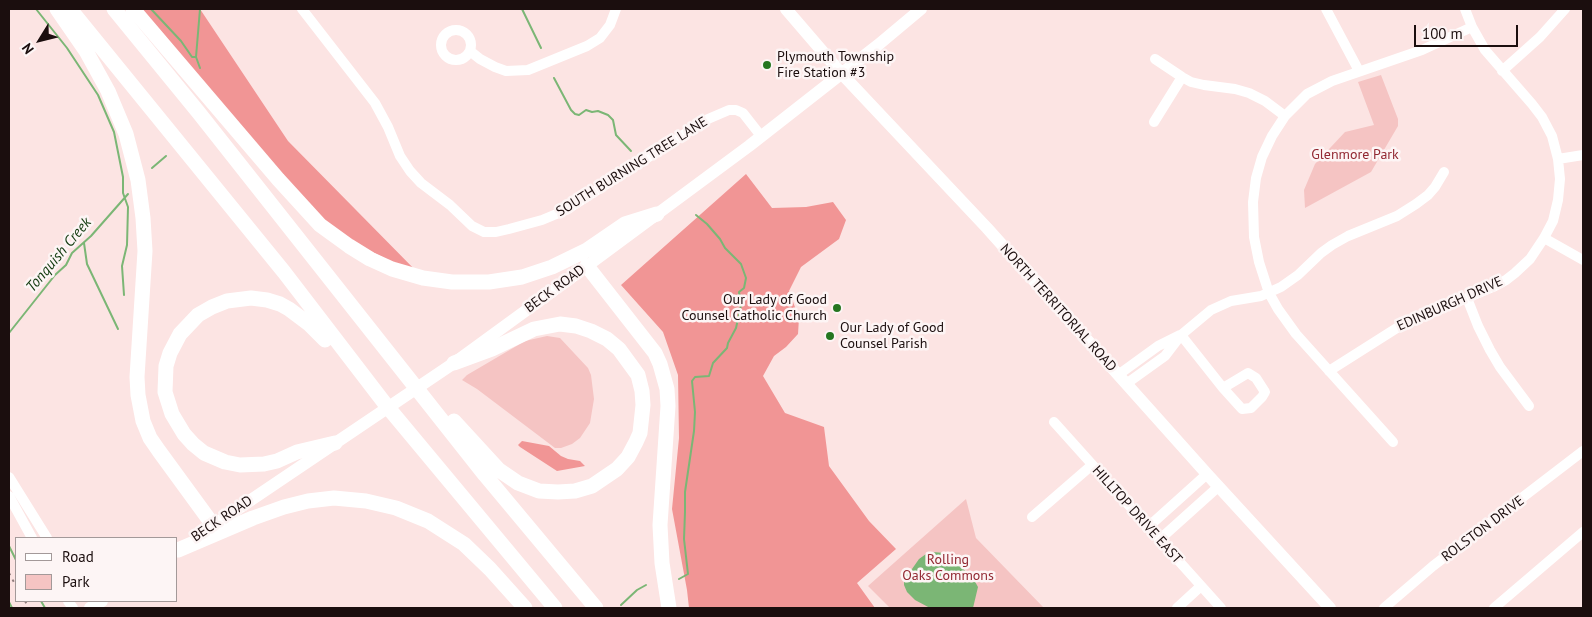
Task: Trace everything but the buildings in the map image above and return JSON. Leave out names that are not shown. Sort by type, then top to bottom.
[{"type":"highway","points":[[58,9],[86,51],[108,91],[126,134],[138,180],[145,250],[137,377],[143,421],[150,438],[213,525]]},
{"type":"highway","points":[[70,9],[284,272],[386,405],[555,608]]},
{"type":"highway","points":[[114,9],[404,370],[485,474],[596,608]]},
{"type":"highway","points":[[133,9],[315,220],[349,246],[370,259],[392,269],[423,278],[452,282],[488,282],[522,277],[552,267],[587,250],[625,224],[657,214]]},
{"type":"highway","points":[[587,266],[655,353],[667,388],[668,406],[660,525],[662,563],[669,608]]},
{"type":"highway","points":[[335,443],[297,452],[277,461],[250,465],[225,462],[198,448],[184,434],[175,421],[169,407],[166,392],[166,366],[170,353],[180,334],[198,315],[227,301],[251,298],[280,304],[316,329],[362,385],[386,405]]},
{"type":"highway","points":[[404,370],[499,470],[518,483],[539,491],[575,491],[592,486],[617,469],[628,457],[640,433],[643,405],[638,375],[619,349],[607,339],[591,331],[576,326],[560,324],[534,329],[492,350],[454,363]]},
{"type":"highway","points":[[178,551],[253,518],[284,507],[308,501],[334,498],[366,501],[396,508],[428,521],[464,544],[525,608]]},
{"type":"main road","name":"NORTH TERRITORIAL ROAD","points":[[786,9],[841,73],[987,228],[1218,487],[1330,608]]},
{"type":"main road","name":"BECK ROAD","points":[[178,550],[454,363],[587,266],[762,136],[918,10]]},
{"type":"street","name":"SOUTH BURNING TREE LANE","points":[[302,9],[375,103],[388,127],[400,156],[410,171],[421,183],[450,205],[472,226],[484,232],[510,229],[542,220],[566,210],[708,119],[729,110],[743,113],[762,136]]},
{"type":"street","points":[[470,51],[480,59],[506,71],[528,70],[587,46],[600,38],[610,25],[616,9]]},
{"type":"street","points":[[1326,9],[1359,71]]},
{"type":"street","name":"EDINBURGH DRIVE","points":[[1329,370],[1400,326],[1493,287],[1515,273],[1530,259],[1544,238],[1552,221],[1558,200],[1560,179],[1558,159],[1552,136],[1542,117],[1485,50],[1472,27],[1465,9]]},
{"type":"street","points":[[1502,70],[1540,37],[1565,9]]},
{"type":"street","points":[[1393,442],[1290,327],[1269,293],[1256,250],[1253,225],[1256,178],[1262,157],[1272,136],[1285,116],[1298,102],[1315,89],[1359,71],[1422,50],[1472,27]]},
{"type":"street","points":[[1155,59],[1182,77],[1204,85],[1249,93],[1285,116]]},
{"type":"street","points":[[1154,122],[1182,77]]},
{"type":"street","points":[[1558,159],[1583,155]]},
{"type":"street","points":[[1122,380],[1165,356],[1181,335],[1211,310],[1223,304],[1269,293],[1298,275],[1332,245],[1348,236],[1397,216],[1416,204],[1435,188],[1444,172]]},
{"type":"street","points":[[1544,238],[1583,260]]},
{"type":"street","points":[[1467,298],[1478,326],[1500,368],[1529,406]]},
{"type":"street","points":[[1181,335],[1223,388]]},
{"type":"street","name":"HILLTOP DRIVE EAST","points":[[1054,422],[1221,608]]},
{"type":"street","name":"ROLSTON DRIVE","points":[[1384,608],[1433,566],[1583,451]]},
{"type":"street","points":[[1032,517],[1092,465]]},
{"type":"street","points":[[1148,528],[1207,474]]},
{"type":"street","points":[[9,477],[45,537]]},
{"type":"street","points":[[1159,540],[1218,487]]},
{"type":"street","points":[[9,496],[31,537]]},
{"type":"street","points":[[1494,608],[1583,532]]},
{"type":"street","points":[[1177,608],[1202,586]]},
{"type":"green space","name":"Glenmore Park","points":[[1381,75],[1398,119],[1398,126],[1371,172],[1305,208],[1304,190],[1315,164],[1345,132],[1374,125],[1358,82]]},
{"type":"green space","points":[[547,336],[560,338],[588,368],[591,375],[594,399],[590,423],[580,438],[572,444],[561,448],[555,448],[477,389],[462,380],[467,375],[525,341]]},
{"type":"green space","name":"Rolling Oaks Commons","points":[[966,499],[976,538],[1044,608],[890,608],[868,586]]},
{"type":"shaded area","points":[[138,9],[200,9],[288,141],[423,278],[320,225]]},
{"type":"shaded area","points":[[746,174],[772,208],[806,207],[833,202],[846,220],[839,239],[801,267],[789,291],[799,318],[798,334],[774,356],[763,376],[785,413],[824,427],[829,466],[869,521],[896,549],[857,583],[875,608],[689,608],[672,509],[679,438],[678,375],[663,332],[621,285]]},
{"type":"shaded area","points":[[522,441],[549,446],[561,456],[580,461],[585,466],[557,471],[520,447],[518,445]]},
{"type":"shaded area","points":[[933,552],[944,553],[973,578],[978,587],[973,608],[930,608],[915,600],[907,592],[904,585],[906,574],[919,559]]},
{"type":"waterway","points":[[36,9],[67,48],[98,95],[114,132],[123,177],[123,193],[128,207],[127,245],[122,266],[124,295]]},
{"type":"waterway","points":[[151,9],[181,41],[192,57],[196,57]]},
{"type":"waterway","name":"Tonquish Creek","points":[[200,9],[196,57],[200,68]]},
{"type":"waterway","points":[[522,9],[541,48]]},
{"type":"waterway","points":[[554,78],[575,114],[579,115],[586,110],[598,111],[608,115],[613,120],[616,135],[631,151]]},
{"type":"waterway","name":"Tonquish Creek","points":[[152,168],[166,156]]},
{"type":"waterway","name":"Tonquish Creek","points":[[9,333],[55,275],[66,265],[72,253],[91,236],[128,194]]},
{"type":"waterway","points":[[679,579],[688,574],[684,539],[685,492],[695,412],[692,381],[695,377],[709,376],[713,363],[727,348],[736,328],[741,305],[739,292],[744,288],[746,278],[741,264],[725,248],[707,224],[696,215]]},
{"type":"waterway","points":[[84,243],[87,264],[118,329]]},
{"type":"waterway","points":[[9,546],[15,558]]},
{"type":"waterway","points":[[621,605],[637,590],[646,585]]},
{"type":"waterway","points":[[9,602],[12,608]]},
{"type":"waterway","points":[[42,602],[45,608]]},
{"type":"railway","points":[[9,573],[15,584]]},
{"type":"railway","points":[[26,602],[29,608]]},
{"type":"place","name":"Plymouth Township Fire Station #3","points":[[767,65]]},
{"type":"place","name":"Our Lady of Good Counsel Catholic Church","points":[[837,308]]},
{"type":"place","name":"Our Lady of Good Counsel Parish","points":[[830,336]]}]
